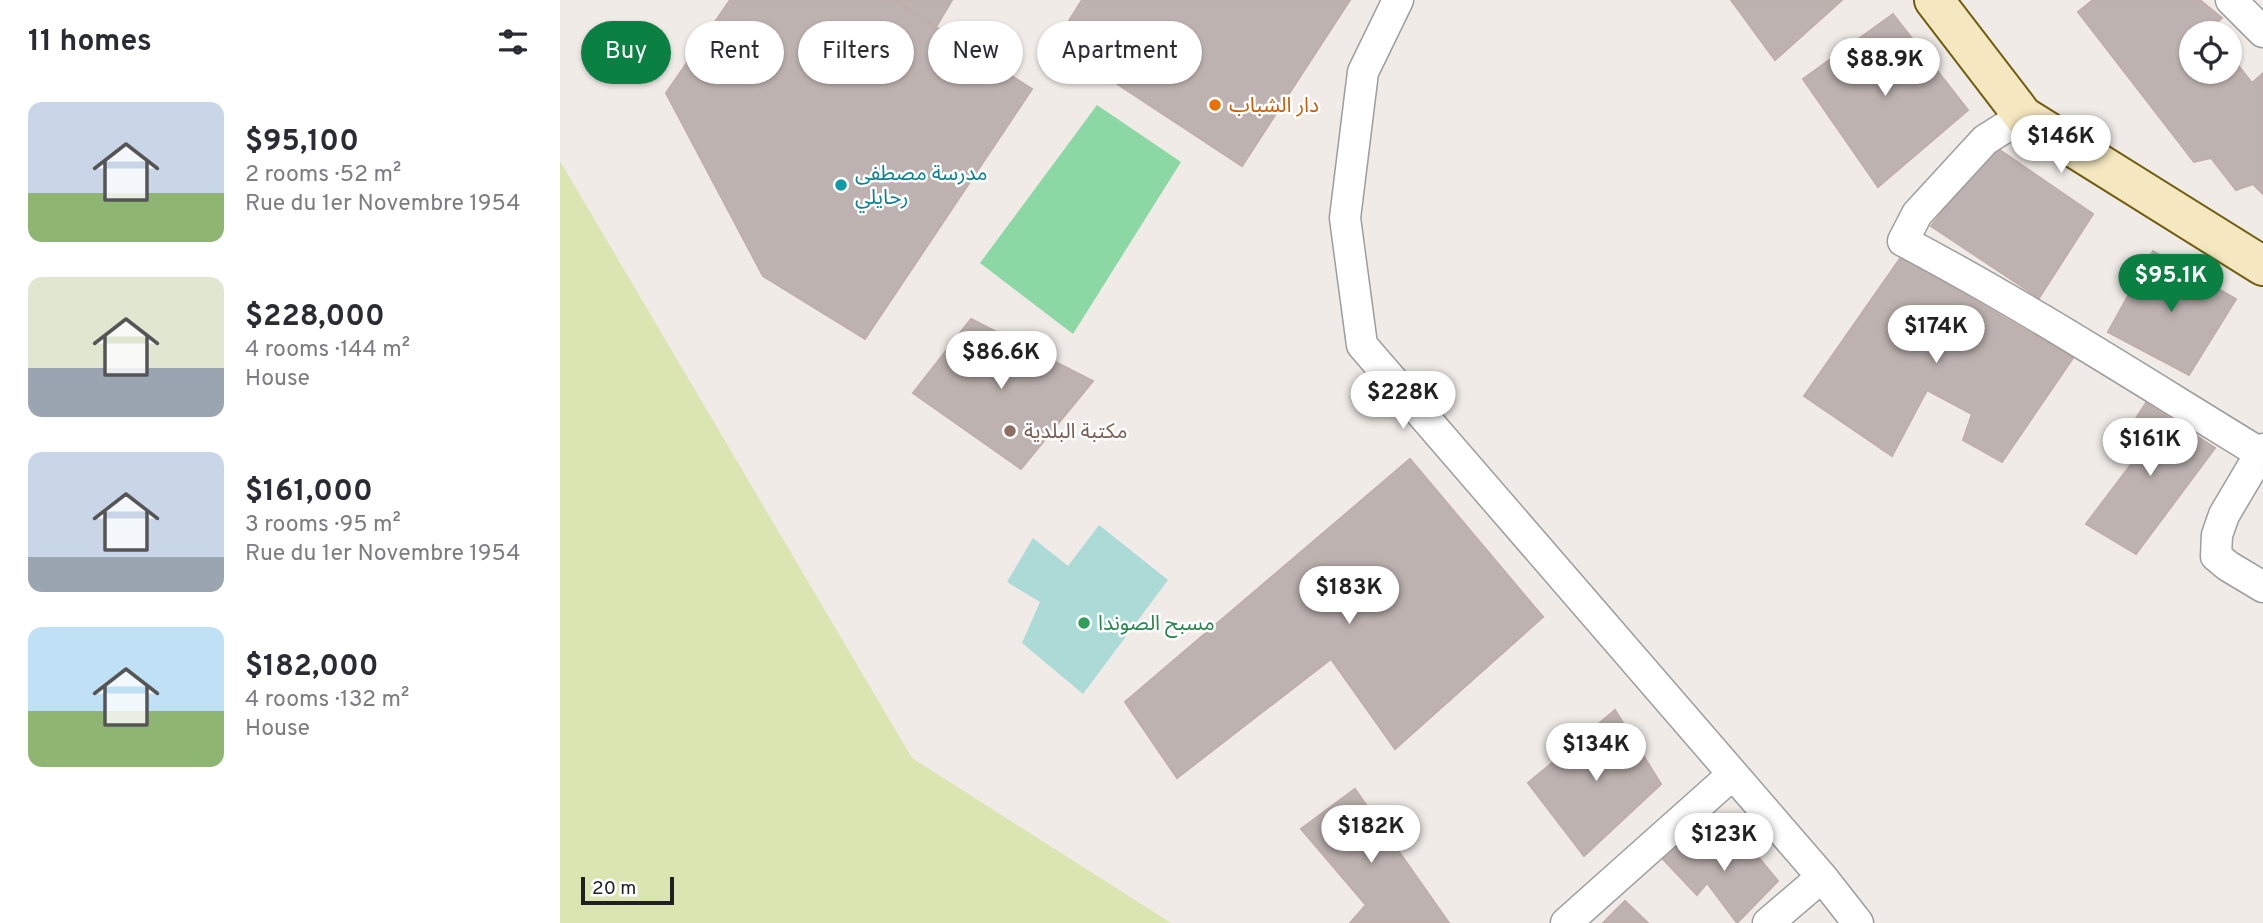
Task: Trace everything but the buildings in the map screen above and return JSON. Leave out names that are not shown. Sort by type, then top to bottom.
[{"type":"main road","points":[[1934,0],[2023,116],[2263,266]]},
{"type":"street","points":[[1398,0],[1363,72],[1345,218],[1362,345],[1822,877],[1858,923]]},
{"type":"street","points":[[2231,0],[2263,32]]},
{"type":"street","points":[[2023,116],[1985,140],[1965,160],[1917,214],[1903,241],[1984,284],[2262,451],[2224,514],[2217,535],[2216,556],[2263,587]]},
{"type":"street","points":[[1566,923],[1732,775]]},
{"type":"street","points":[[1768,923],[1822,877]]},
{"type":"green space","points":[[1097,105],[1181,162],[1073,334],[980,263]]},
{"type":"green space","points":[[560,161],[912,758],[1171,923],[560,923]]},
{"type":"water","name":"مسبح الصوندا","points":[[1099,525],[1168,580],[1083,694],[1022,643],[1040,602],[1007,582],[1033,538],[1068,566]]},
{"type":"place","name":"دار الشباب","points":[[1215,105]]},
{"type":"place","name":"مدرسة مصطفى رحايلي","points":[[841,185]]},
{"type":"place","name":"مكتبة البلدية","points":[[1010,431]]},
{"type":"place","name":"مسبح الصوندا","points":[[1084,623]]}]
